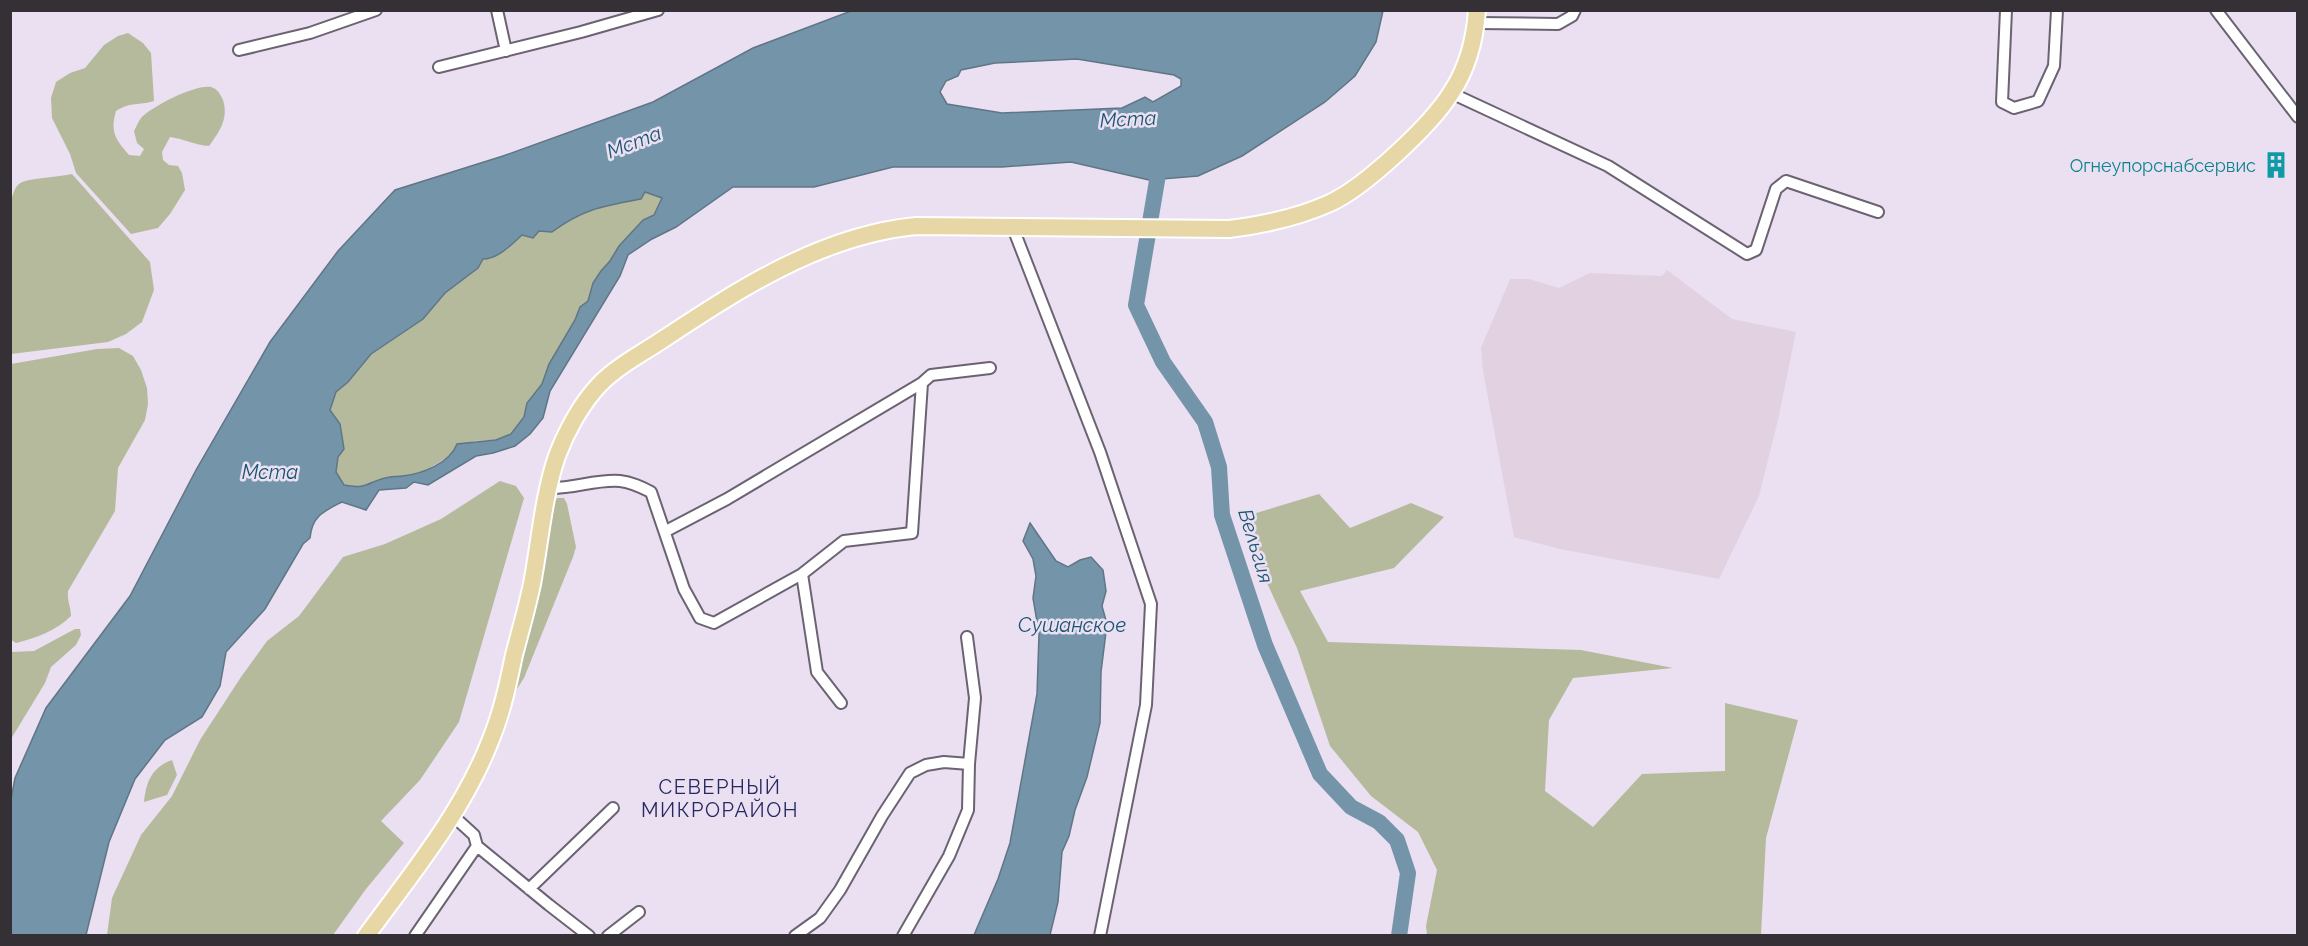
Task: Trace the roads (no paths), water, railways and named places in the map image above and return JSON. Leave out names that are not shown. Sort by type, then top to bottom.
[{"type":"main road","points":[[366,936],[452,815],[481,764],[506,693],[558,455],[571,427],[599,384],[734,293],[846,240],[885,229],[916,226],[1212,229],[1253,226],[1314,210],[1333,202],[1379,169],[1407,143],[1451,93],[1464,69],[1476,16]]},
{"type":"street","points":[[239,50],[310,33],[376,10]]},
{"type":"street","points":[[497,10],[506,51]]},
{"type":"street","points":[[439,67],[658,10]]},
{"type":"street","points":[[1476,16],[1558,24],[1572,16],[1575,10]]},
{"type":"street","points":[[2006,10],[2002,102],[2014,108],[2038,101],[2054,66],[2057,10]]},
{"type":"street","points":[[2216,10],[2298,117]]},
{"type":"street","points":[[1451,93],[1608,166],[1747,254],[1756,250],[1776,189],[1786,181],[1878,212]]},
{"type":"street","points":[[1013,228],[1100,452],[1151,604],[1146,705],[1100,936]]},
{"type":"street","points":[[666,531],[727,499],[922,383],[931,375],[990,368]]},
{"type":"street","points":[[548,494],[600,482],[620,481],[651,492],[684,589],[700,618],[714,623],[802,574],[844,542],[912,533],[922,383]]},
{"type":"street","points":[[802,574],[818,672],[841,703]]},
{"type":"street","points":[[903,936],[949,856],[968,810],[969,764],[975,698],[967,637]]},
{"type":"street","points":[[795,936],[820,918],[840,890],[882,816],[910,773],[926,765],[944,762],[969,764]]},
{"type":"street","points":[[529,889],[613,808]]},
{"type":"street","points":[[452,815],[474,835],[477,846],[589,936]]},
{"type":"street","points":[[415,936],[477,846]]},
{"type":"street","points":[[608,936],[639,912]]},
{"type":"water","name":"Мста","points":[[851,11],[1383,11],[1376,42],[1355,76],[1325,102],[1242,156],[1198,176],[1149,180],[1071,162],[1002,167],[893,167],[814,187],[733,187],[676,227],[628,255],[620,276],[550,391],[543,418],[530,434],[515,446],[476,456],[428,485],[414,482],[406,488],[379,490],[366,510],[342,502],[316,519],[310,538],[303,544],[265,609],[226,652],[220,686],[202,717],[165,740],[135,779],[109,842],[86,935],[11,935],[11,799],[15,778],[46,708],[130,596],[196,470],[270,342],[338,251],[395,190],[503,156],[653,102],[753,48]],"holes":[[[1077,59],[1174,75],[1181,79],[1181,86],[1153,102],[1145,97],[1122,108],[1002,113],[947,104],[940,92],[946,81],[958,76],[961,70],[995,63]],[[645,192],[662,198],[654,215],[643,220],[619,246],[593,283],[588,301],[580,307],[575,320],[549,364],[542,384],[527,403],[524,417],[511,434],[496,440],[457,444],[442,462],[418,473],[389,477],[363,486],[344,485],[336,472],[338,457],[344,449],[340,424],[330,410],[336,392],[348,382],[371,354],[423,319],[445,293],[478,268],[483,259],[499,254],[522,235],[533,238],[539,231],[552,232],[584,213],[641,199]]]},
{"type":"water","name":"Сушанское","points":[[1030,523],[1056,561],[1068,567],[1091,557],[1103,570],[1106,591],[1102,606],[1107,624],[1101,672],[1100,723],[1087,777],[1062,852],[1058,902],[1050,935],[974,935],[998,879],[1010,843],[1037,694],[1039,634],[1033,598],[1036,576],[1033,559],[1023,541]]},
{"type":"waterway","name":"Вельгия","points":[[1161,157],[1136,305],[1163,362],[1205,422],[1219,467],[1222,515],[1265,645],[1320,774],[1351,807],[1379,822],[1397,840],[1408,873],[1399,936]]},
{"type":"place","name":"Огнеупорснабсервис","points":[[2276,165]]},
{"type":"district","name":"СЕВЕРНЫЙ МИКРОРАЙОН","points":[[720,798]]}]
